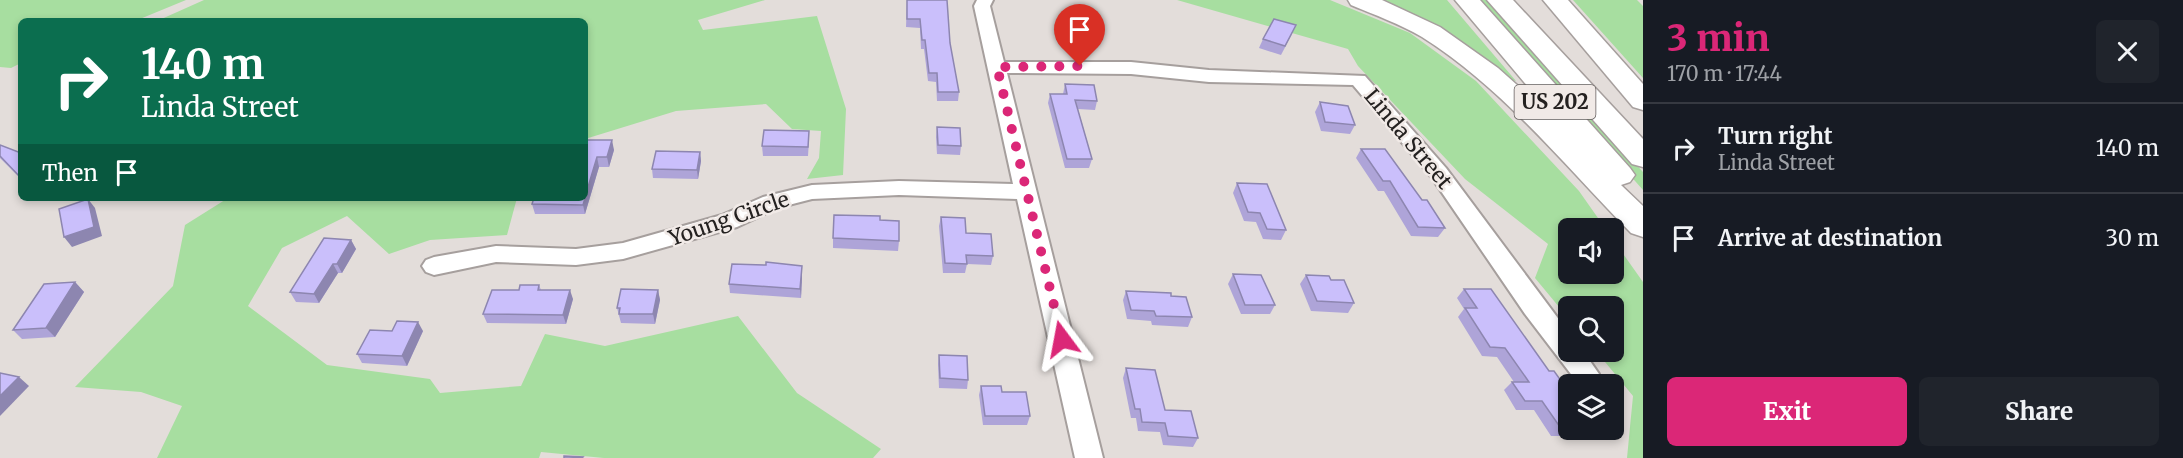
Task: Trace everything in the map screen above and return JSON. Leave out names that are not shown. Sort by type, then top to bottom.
[{"type":"main road","points":[[1360,0],[1423,28],[1479,67],[1529,112],[1643,225]]},
{"type":"main road","name":"US 202","points":[[1467,0],[1643,203]]},
{"type":"main road","name":"US 202","points":[[1499,0],[1643,157]]},
{"type":"main road","points":[[1555,0],[1643,101]]},
{"type":"street","points":[[985,0],[982,6],[1089,458]]},
{"type":"street","name":"Linda Street","points":[[997,67],[1131,68],[1209,76],[1358,80],[1439,173],[1534,307],[1586,374]]},
{"type":"street","name":"Young Circle","points":[[434,266],[496,254],[576,258],[623,251],[719,225],[771,201],[812,192],[899,188],[1027,192]]},
{"type":"green space","points":[[0,0],[186,0],[142,18],[18,18],[18,64],[11,68],[0,67]]},
{"type":"green space","points":[[204,0],[765,0],[698,20],[703,30],[817,16],[846,109],[843,175],[807,179],[819,158],[821,131],[792,129],[766,104],[676,111],[588,138],[588,18],[164,18]]},
{"type":"green space","points":[[1177,0],[1330,0],[1410,33],[1476,81],[1579,191],[1598,218],[1558,218],[1558,284],[1624,284],[1624,255],[1643,282],[1643,458],[1627,458],[1633,396],[1624,385],[1624,374],[1615,374],[1605,362],[1624,362],[1624,296],[1558,296],[1558,306],[1535,278],[1548,244],[1465,179],[1358,66],[1348,49]]},
{"type":"green space","points":[[1371,0],[1447,0],[1516,81],[1503,78]]},
{"type":"green space","points":[[1475,0],[1487,0],[1643,172],[1643,190]]},
{"type":"green space","points":[[1573,0],[1637,0],[1643,6],[1643,78]]},
{"type":"green space","points":[[223,201],[516,201],[507,235],[430,240],[389,254],[347,216],[282,248],[248,306],[327,365],[430,379],[440,393],[521,386],[545,334],[605,346],[738,316],[797,393],[881,449],[873,458],[604,458],[541,452],[539,458],[157,458],[182,406],[141,392],[75,387],[173,286],[185,225]]},
{"type":"building","points":[[907,0],[947,0],[950,43],[959,92],[938,92],[937,73],[929,73],[920,19],[907,19]]},
{"type":"building","points":[[1274,19],[1296,25],[1285,46],[1263,39]]},
{"type":"building","points":[[1065,84],[1094,85],[1097,101],[1075,100],[1092,159],[1067,159],[1050,94],[1067,94]]},
{"type":"building","points":[[1320,102],[1348,106],[1355,125],[1325,122]]},
{"type":"building","points":[[937,127],[960,128],[961,146],[938,145]]},
{"type":"building","points":[[764,130],[809,131],[808,147],[762,146]]},
{"type":"building","points":[[588,140],[612,140],[607,157],[597,157],[588,187]]},
{"type":"building","points":[[0,145],[18,152],[18,175],[0,156]]},
{"type":"building","points":[[1361,149],[1385,149],[1422,200],[1427,200],[1445,228],[1418,227],[1390,181],[1383,181]]},
{"type":"building","points":[[656,151],[700,152],[697,170],[652,169]]},
{"type":"building","points":[[1237,183],[1267,184],[1286,230],[1267,229],[1260,213],[1248,212]]},
{"type":"building","points":[[88,201],[94,227],[64,237],[59,209]]},
{"type":"building","points":[[533,201],[584,201],[583,205],[532,204]]},
{"type":"building","points":[[834,215],[880,216],[880,220],[899,221],[899,241],[833,238]]},
{"type":"building","points":[[941,217],[965,218],[966,233],[991,234],[993,256],[966,255],[967,264],[945,263]]},
{"type":"building","points":[[324,238],[351,240],[337,264],[333,264],[314,294],[290,292]]},
{"type":"building","points":[[766,262],[802,266],[800,289],[729,284],[732,264],[766,265]]},
{"type":"building","points":[[1233,274],[1261,275],[1275,305],[1245,305]]},
{"type":"building","points":[[1306,275],[1329,276],[1331,280],[1344,280],[1354,303],[1317,301]]},
{"type":"building","points":[[75,282],[46,328],[13,330],[44,284]]},
{"type":"building","points":[[520,285],[539,285],[538,290],[570,290],[563,315],[483,314],[492,290],[519,290]]},
{"type":"building","points":[[621,289],[658,290],[653,314],[619,314],[620,308],[617,308]]},
{"type":"building","points":[[1464,289],[1491,289],[1549,371],[1554,371],[1558,377],[1558,424],[1542,401],[1525,401],[1512,382],[1529,382],[1505,348],[1490,347],[1465,308],[1477,308]]},
{"type":"building","points":[[1126,291],[1171,293],[1171,296],[1186,297],[1192,317],[1156,316],[1154,311],[1131,310]]},
{"type":"building","points":[[397,321],[418,322],[402,356],[357,354],[370,330],[392,331]]},
{"type":"building","points":[[939,355],[967,356],[968,380],[940,378]]},
{"type":"building","points":[[1126,368],[1155,370],[1165,410],[1191,411],[1198,438],[1168,436],[1165,423],[1142,422],[1140,409],[1135,409]]},
{"type":"building","points":[[0,373],[19,377],[0,396]]},
{"type":"building","points":[[981,386],[1001,386],[1002,392],[1026,392],[1030,416],[985,416]]},
{"type":"building","points":[[564,456],[583,457],[564,458]]},
{"type":"route","points":[[1062,339],[997,67],[1080,66]]}]
